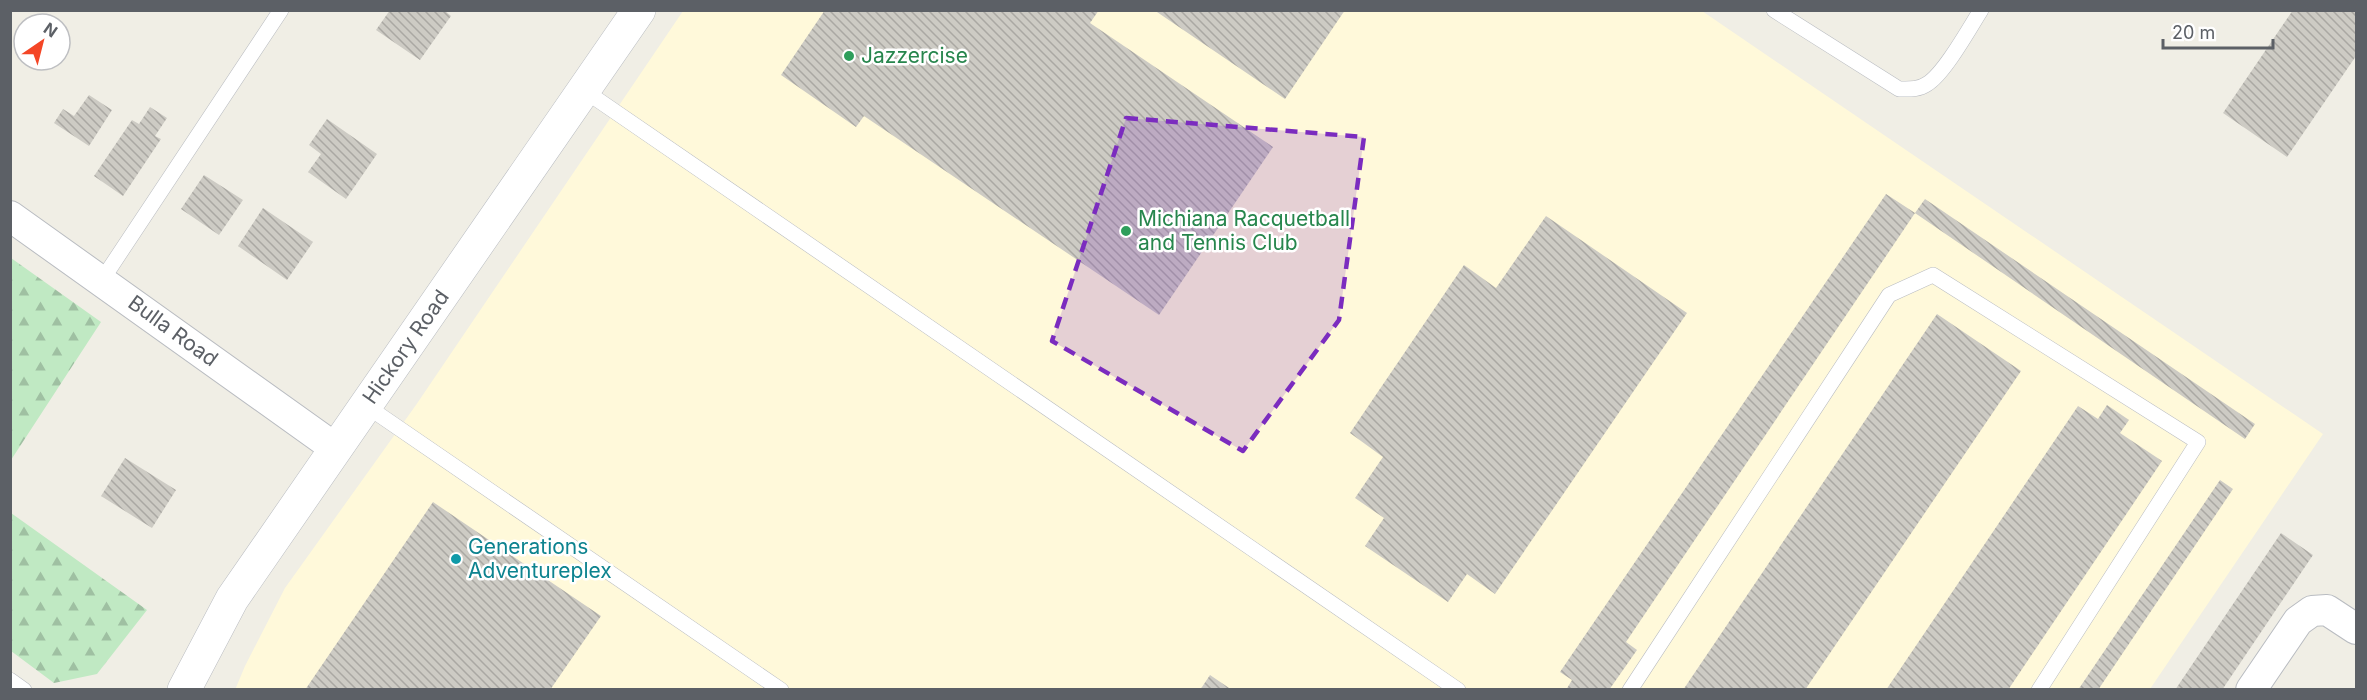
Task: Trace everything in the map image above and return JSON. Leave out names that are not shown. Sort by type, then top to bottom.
[{"type":"street","name":"Hickory Road","points":[[184,690],[232,599],[639,10]]},
{"type":"street","name":"Bulla Road","points":[[10,216],[335,448]]},
{"type":"street","points":[[2251,690],[2298,621],[2312,611],[2327,610],[2356,629]]},
{"type":"lane","points":[[102,280],[281,10]]},
{"type":"lane","points":[[1773,10],[1899,89],[1914,89],[1927,84],[1937,75],[1981,10]]},
{"type":"lane","points":[[585,91],[1458,690]]},
{"type":"lane","points":[[1630,690],[1889,295],[1933,275],[2198,442],[2039,690]]},
{"type":"lane","points":[[365,405],[781,690]]},
{"type":"lane","points":[[10,681],[24,690]]},
{"type":"highlighted area","points":[[1126,118],[1364,137],[1339,320],[1243,451],[1052,341]]},
{"type":"shaded area","points":[[683,11],[1702,11],[2323,434],[2150,689],[235,690],[285,588],[416,405]]},
{"type":"green space","points":[[11,258],[101,322],[11,460]]},
{"type":"green space","points":[[11,513],[147,610],[97,674],[54,683],[11,651]]},
{"type":"building","points":[[390,10],[444,10],[451,16],[420,60],[376,30]]},
{"type":"building","name":"Michiana Racquetball and Tennis Club","points":[[825,10],[1099,10],[1090,23],[1273,147],[1159,315],[864,116],[856,127],[781,75]]},
{"type":"building","points":[[1154,10],[1345,10],[1285,99]]},
{"type":"building","points":[[2293,10],[2356,10],[2356,56],[2287,157],[2223,113]]},
{"type":"building","points":[[89,95],[112,110],[89,146],[54,123],[63,109],[74,116]]},
{"type":"building","points":[[150,107],[167,118],[155,136],[161,139],[123,196],[94,176],[132,120],[139,124]]},
{"type":"building","points":[[327,119],[377,154],[346,199],[308,172],[321,154],[309,145]]},
{"type":"building","points":[[204,175],[243,200],[219,235],[181,209]]},
{"type":"building","points":[[1886,194],[1915,213],[1626,642],[1637,650],[1609,690],[1566,690],[1572,680],[1560,672]]},
{"type":"building","points":[[1925,199],[2255,424],[2245,439],[1915,213]]},
{"type":"building","points":[[263,208],[313,242],[287,280],[238,246]]},
{"type":"building","points":[[1546,216],[1687,313],[1495,594],[1467,574],[1448,602],[1365,546],[1384,518],[1355,498],[1383,457],[1350,433],[1464,265],[1496,288]]},
{"type":"building","points":[[1937,314],[2021,371],[1805,690],[1683,690]]},
{"type":"building","points":[[2107,405],[2129,420],[2120,433],[2162,461],[2008,690],[1886,690],[2078,406],[2098,419]]},
{"type":"building","points":[[125,458],[176,490],[152,528],[101,496]]},
{"type":"building","points":[[2220,480],[2233,489],[2098,690],[2078,690]]},
{"type":"building","name":"Generations Adventureplex","points":[[433,502],[601,616],[550,690],[305,690]]},
{"type":"building","points":[[2281,533],[2313,555],[2222,690],[2175,690]]},
{"type":"building","points":[[1210,675],[1232,690],[1200,690]]},
{"type":"place","name":"Jazzercise","points":[[849,56]]},
{"type":"place","name":"Michiana Racquetball and Tennis Club","points":[[1126,231]]},
{"type":"place","name":"Generations Adventureplex","points":[[456,559]]}]
